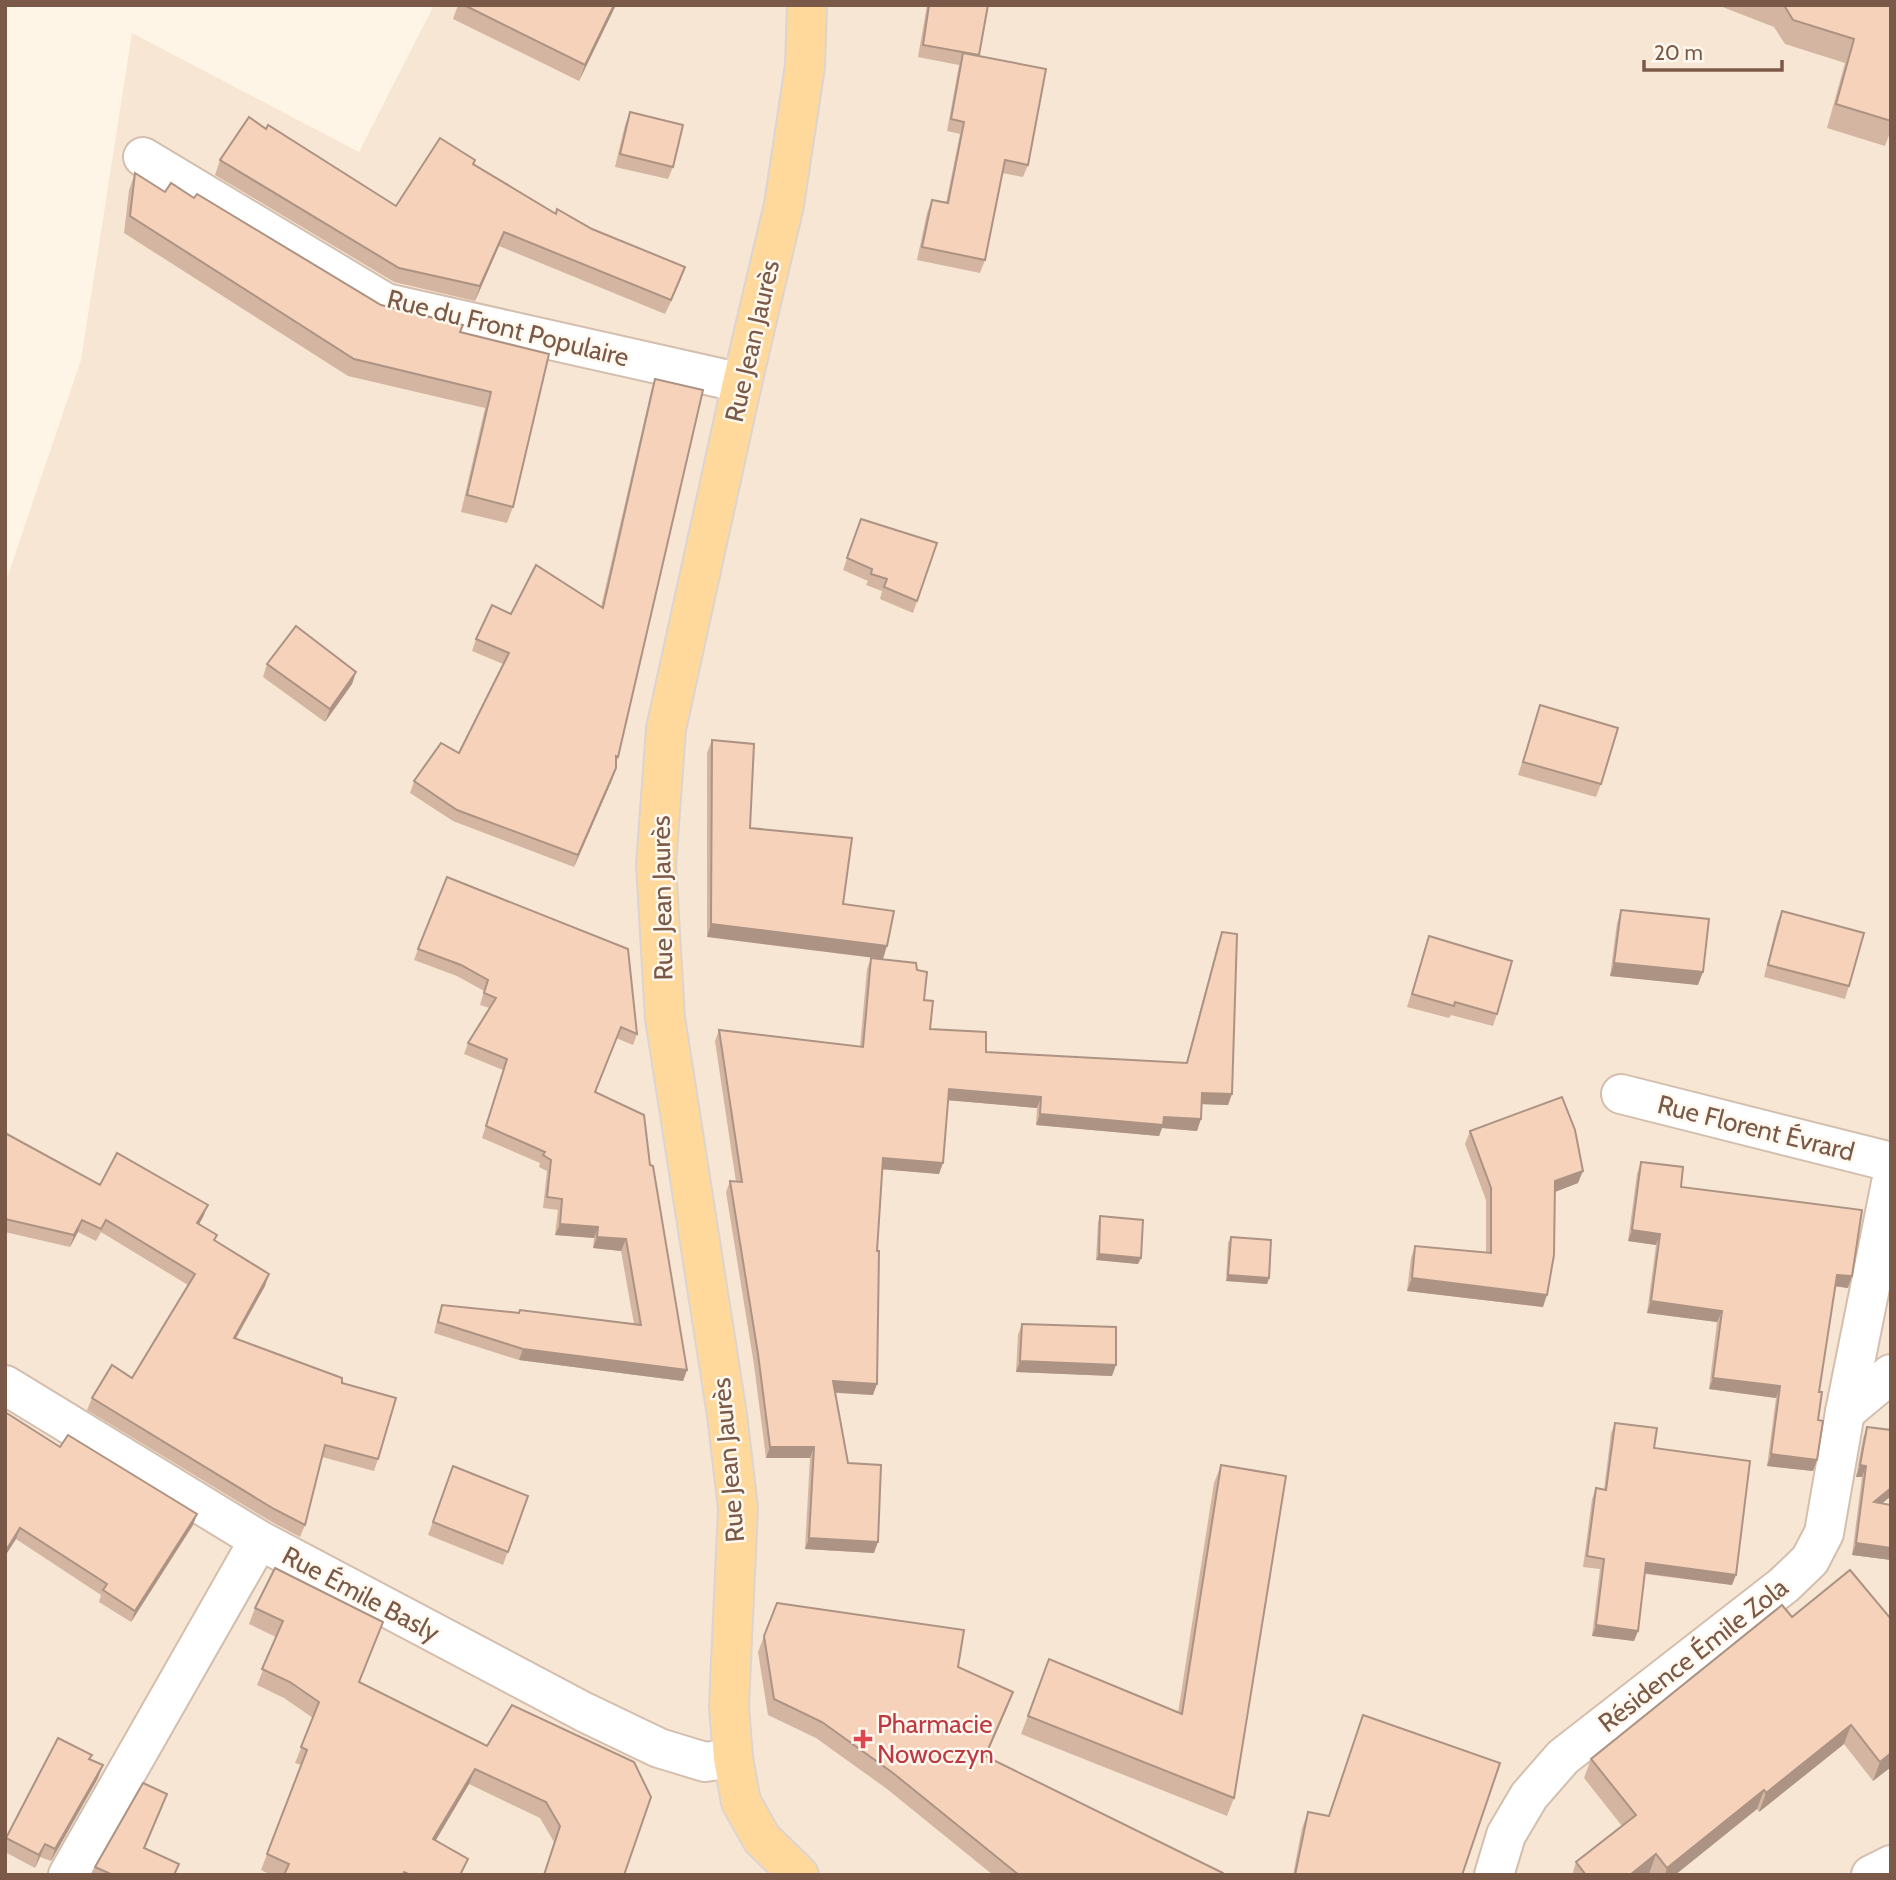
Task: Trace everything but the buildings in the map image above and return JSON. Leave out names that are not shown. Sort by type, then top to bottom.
[{"type":"main road","name":"Rue Jean Jaurès","points":[[799,1875],[762,1839],[741,1802],[733,1758],[729,1706],[738,1508],[722,1383],[665,1018],[656,865],[666,729],[784,205],[804,65],[807,5]]},
{"type":"street","name":"Rue du Front Populaire","points":[[143,157],[386,303],[742,383]]},
{"type":"street","name":"Rue Florent Évrard","points":[[1621,1094],[1891,1162]]},
{"type":"street","name":"Résidence Émile Zola","points":[[1494,1875],[1506,1835],[1529,1796],[1563,1757],[1784,1585],[1810,1560],[1824,1532],[1891,1183]]},
{"type":"street","points":[[1845,1412],[1891,1374]]},
{"type":"street","name":"Rue Émile Basly","points":[[5,1385],[259,1540],[584,1712],[659,1748],[705,1762],[733,1758]]},
{"type":"street","points":[[68,1875],[259,1540]]},
{"type":"street","points":[[1871,1875],[1891,1865]]},
{"type":"shaded area","points":[[434,5],[1891,5],[1891,1875],[5,1875],[5,584],[81,360],[132,33],[359,152]]},
{"type":"place","name":"Pharmacie Nowoczyn","points":[[863,1739]]}]
